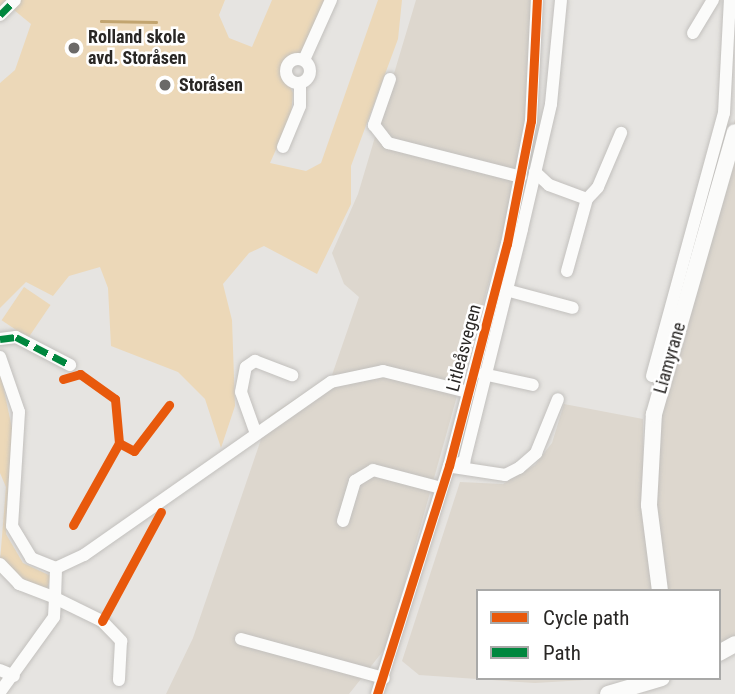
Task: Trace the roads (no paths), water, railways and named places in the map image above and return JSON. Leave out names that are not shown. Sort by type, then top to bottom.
[{"type":"main road","name":"Liamyrane","points":[[660,589],[649,505],[654,414],[735,132]]},
{"type":"main road","points":[[608,694],[655,680]]},
{"type":"street","points":[[0,15],[15,0]]},
{"type":"street","points":[[283,147],[300,106],[300,83],[310,73],[304,60],[331,0]]},
{"type":"street","name":"Litleåsvegen","points":[[377,694],[449,466],[521,177],[537,0]]},
{"type":"street","name":"Litleåsvegen","points":[[449,466],[464,462],[483,374],[535,172],[554,86],[561,0]]},
{"type":"street","points":[[693,33],[713,0]]},
{"type":"street","points":[[652,376],[724,113],[730,0]]},
{"type":"street","points":[[390,79],[374,125],[388,143],[521,177]]},
{"type":"street","points":[[567,271],[587,199],[598,187],[621,132]]},
{"type":"street","points":[[535,172],[549,185],[587,199]]},
{"type":"street","points":[[506,290],[573,309]]},
{"type":"street","points":[[0,339],[16,337],[71,365]]},
{"type":"street","points":[[0,357],[7,372],[20,427],[12,526],[31,558],[56,568],[84,555],[255,431],[345,376],[383,371],[468,392]]},
{"type":"street","points":[[255,431],[241,392],[246,367],[255,361],[292,375]]},
{"type":"street","name":"Litleåsvegen","points":[[483,374],[533,385]]},
{"type":"street","points":[[449,466],[505,475],[519,468],[536,453],[558,399]]},
{"type":"street","points":[[343,521],[355,481],[373,470],[441,488]]},
{"type":"street","points":[[0,564],[26,588],[55,598],[102,621],[121,641],[119,680]]},
{"type":"street","points":[[0,692],[54,617],[56,568]]},
{"type":"street","points":[[241,639],[384,678]]},
{"type":"street","points":[[0,670],[14,676]]},
{"type":"waterway","points":[[101,21],[156,22]]},
{"type":"place","name":"Rolland skole avd. Storåsen","points":[[74,48]]},
{"type":"place","name":"Storåsen","points":[[165,85]]}]
